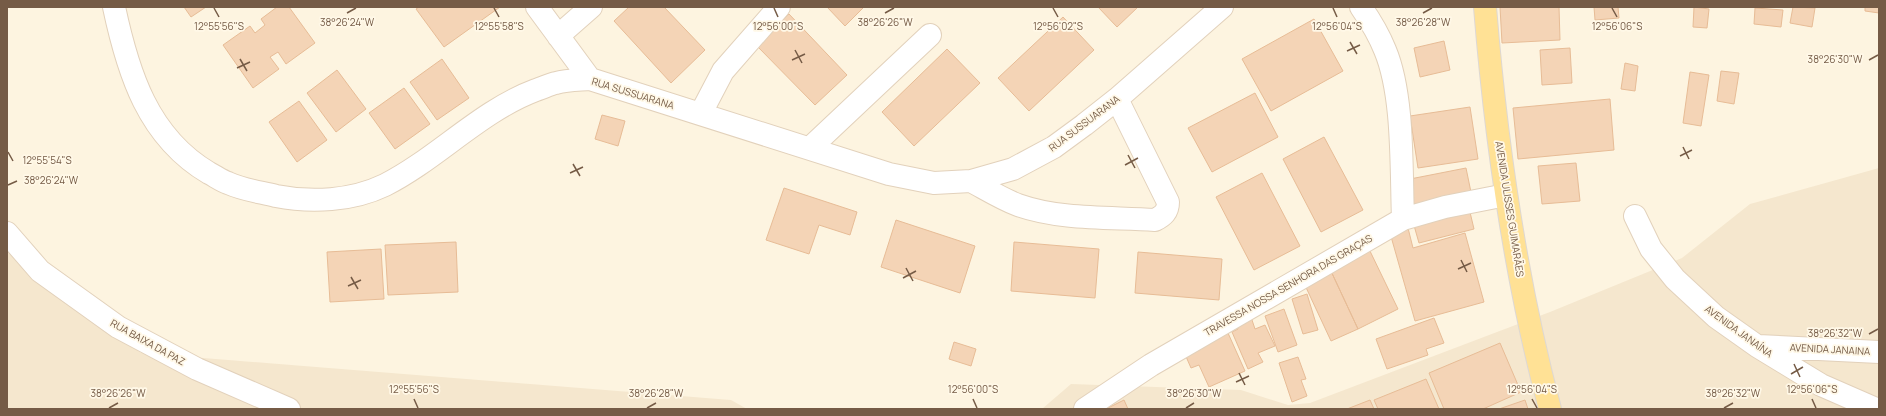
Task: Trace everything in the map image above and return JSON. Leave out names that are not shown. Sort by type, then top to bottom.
[{"type":"main road","name":"AVENIDA ULISSES GUIMARÃES","points":[[1484,7],[1506,195],[1525,307],[1550,409]]},
{"type":"street","name":"RUA SUSSUARANA","points":[[114,7],[133,77],[149,112],[168,140],[195,164],[228,183],[291,199],[321,200],[352,196],[383,186],[416,168],[499,108],[526,94],[556,83],[590,79],[701,113],[889,174],[934,183],[971,181],[1013,169],[1054,147],[1117,99],[1222,7]]},
{"type":"street","points":[[537,7],[590,79]]},
{"type":"street","points":[[558,36],[591,7]]},
{"type":"street","points":[[701,113],[723,71],[779,7]]},
{"type":"street","points":[[1361,7],[1385,50],[1394,82],[1399,124],[1403,219]]},
{"type":"street","points":[[810,148],[930,35]]},
{"type":"street","points":[[971,181],[1017,205],[1040,211],[1072,215],[1155,220],[1163,216],[1168,208],[1168,202],[1117,99]]},
{"type":"street","name":"TRAVESSA NOSSA SENHORA DAS GRAÇAS","points":[[1085,409],[1151,365],[1403,219],[1445,207],[1506,195]]},
{"type":"street","name":"AVENIDA JANAÍNA","points":[[1635,216],[1651,249],[1675,279],[1716,317],[1757,346],[1821,385],[1876,409]]},
{"type":"street","name":"RUA BAIXA DA PAZ","points":[[7,233],[40,271],[118,327],[197,369],[289,409]]},
{"type":"street","name":"AVENIDA JANAINA","points":[[1757,346],[1879,352]]},
{"type":"shaded area","points":[[1879,168],[1879,409],[1042,409],[1071,384],[1241,390],[1288,405],[1310,403],[1550,312],[1682,258],[1750,204]]},
{"type":"shaded area","points":[[7,252],[73,306],[141,353],[731,400],[747,409],[7,409]]},
{"type":"building","points":[[184,7],[206,7],[191,17]]},
{"type":"building","points":[[277,7],[289,7],[315,43],[286,64],[278,52],[270,57],[279,69],[253,88],[223,45],[250,26],[255,33],[265,25],[261,19]]},
{"type":"building","points":[[419,7],[500,7],[444,47],[416,9]]},
{"type":"building","points":[[629,7],[664,7],[705,50],[671,83],[614,21]]},
{"type":"building","points":[[827,7],[864,7],[845,26]]},
{"type":"building","points":[[1098,7],[1138,7],[1117,27]]},
{"type":"building","points":[[1500,7],[1559,7],[1560,40],[1502,43]]},
{"type":"building","points":[[1594,7],[1618,7],[1619,18],[1595,20]]},
{"type":"building","points":[[1694,7],[1709,9],[1707,28],[1693,27]]},
{"type":"building","points":[[1793,7],[1815,8],[1812,27],[1790,23]]},
{"type":"building","points":[[1865,7],[1879,7],[1879,13],[1865,11]]},
{"type":"building","points":[[1755,8],[1783,10],[1781,27],[1754,24]]},
{"type":"building","points":[[789,14],[847,75],[815,105],[756,45]]},
{"type":"building","points":[[1063,17],[1094,50],[1029,111],[998,78]]},
{"type":"building","points":[[1314,19],[1343,71],[1271,111],[1242,59]]},
{"type":"building","points":[[1444,41],[1450,70],[1420,77],[1414,48]]},
{"type":"building","points":[[1570,48],[1572,83],[1542,85],[1540,50]]},
{"type":"building","points":[[947,49],[980,83],[914,146],[882,112]]},
{"type":"building","points":[[442,59],[469,98],[437,120],[410,82]]},
{"type":"building","points":[[1625,63],[1638,66],[1635,91],[1621,89]]},
{"type":"building","points":[[337,70],[366,109],[336,132],[307,93]]},
{"type":"building","points":[[1721,71],[1739,73],[1734,104],[1717,101]]},
{"type":"building","points":[[1690,72],[1709,75],[1701,126],[1683,123]]},
{"type":"building","points":[[404,88],[430,124],[395,149],[369,113]]},
{"type":"building","points":[[1255,93],[1278,137],[1212,172],[1188,128]]},
{"type":"building","points":[[1610,99],[1614,150],[1518,159],[1513,108]]},
{"type":"building","points":[[299,101],[327,140],[297,162],[269,122]]},
{"type":"building","points":[[1470,107],[1478,159],[1418,168],[1410,116]]},
{"type":"building","points":[[602,115],[625,121],[618,146],[595,139]]},
{"type":"building","points":[[1324,137],[1363,210],[1321,232],[1283,159]]},
{"type":"building","points":[[1576,163],[1580,201],[1542,204],[1538,166]]},
{"type":"building","points":[[1466,168],[1472,197],[1411,209],[1405,180]]},
{"type":"building","points":[[1262,173],[1300,246],[1254,270],[1216,197]]},
{"type":"building","points":[[784,188],[857,212],[850,235],[819,225],[809,254],[766,240]]},
{"type":"building","points":[[1469,208],[1474,229],[1419,243],[1413,222]]},
{"type":"building","points":[[896,220],[975,246],[960,293],[881,267]]},
{"type":"building","points":[[1408,228],[1413,248],[1465,233],[1484,302],[1415,321],[1390,233]]},
{"type":"building","points":[[456,242],[458,292],[388,295],[385,245]]},
{"type":"building","points":[[1014,242],[1099,249],[1095,298],[1011,291]]},
{"type":"building","points":[[381,249],[384,299],[330,302],[327,252]]},
{"type":"building","points":[[1369,249],[1398,309],[1358,329],[1330,269]]},
{"type":"building","points":[[1138,252],[1222,259],[1219,300],[1135,293]]},
{"type":"building","points":[[1330,269],[1358,329],[1331,341],[1303,281]]},
{"type":"building","points":[[1307,294],[1318,330],[1303,334],[1292,299]]},
{"type":"building","points":[[1284,309],[1297,345],[1278,352],[1265,316]]},
{"type":"building","points":[[1251,317],[1255,329],[1265,325],[1275,346],[1258,353],[1263,362],[1248,369],[1232,332],[1238,329],[1236,324]]},
{"type":"building","points":[[1434,318],[1444,343],[1426,349],[1428,355],[1387,369],[1376,339]]},
{"type":"building","points":[[1228,333],[1245,371],[1209,387],[1199,365],[1191,368],[1184,352]]},
{"type":"building","points":[[954,342],[976,349],[971,366],[949,359]]},
{"type":"building","points":[[1500,343],[1521,392],[1483,409],[1444,409],[1429,373]]},
{"type":"building","points":[[1298,357],[1306,379],[1301,380],[1307,396],[1292,402],[1279,363]]},
{"type":"building","points":[[1426,379],[1439,409],[1378,409],[1374,400]]},
{"type":"building","points":[[1124,400],[1128,409],[1106,409]]},
{"type":"building","points":[[1370,400],[1374,409],[1347,409]]},
{"type":"building","points":[[1525,400],[1528,409],[1499,409]]}]
